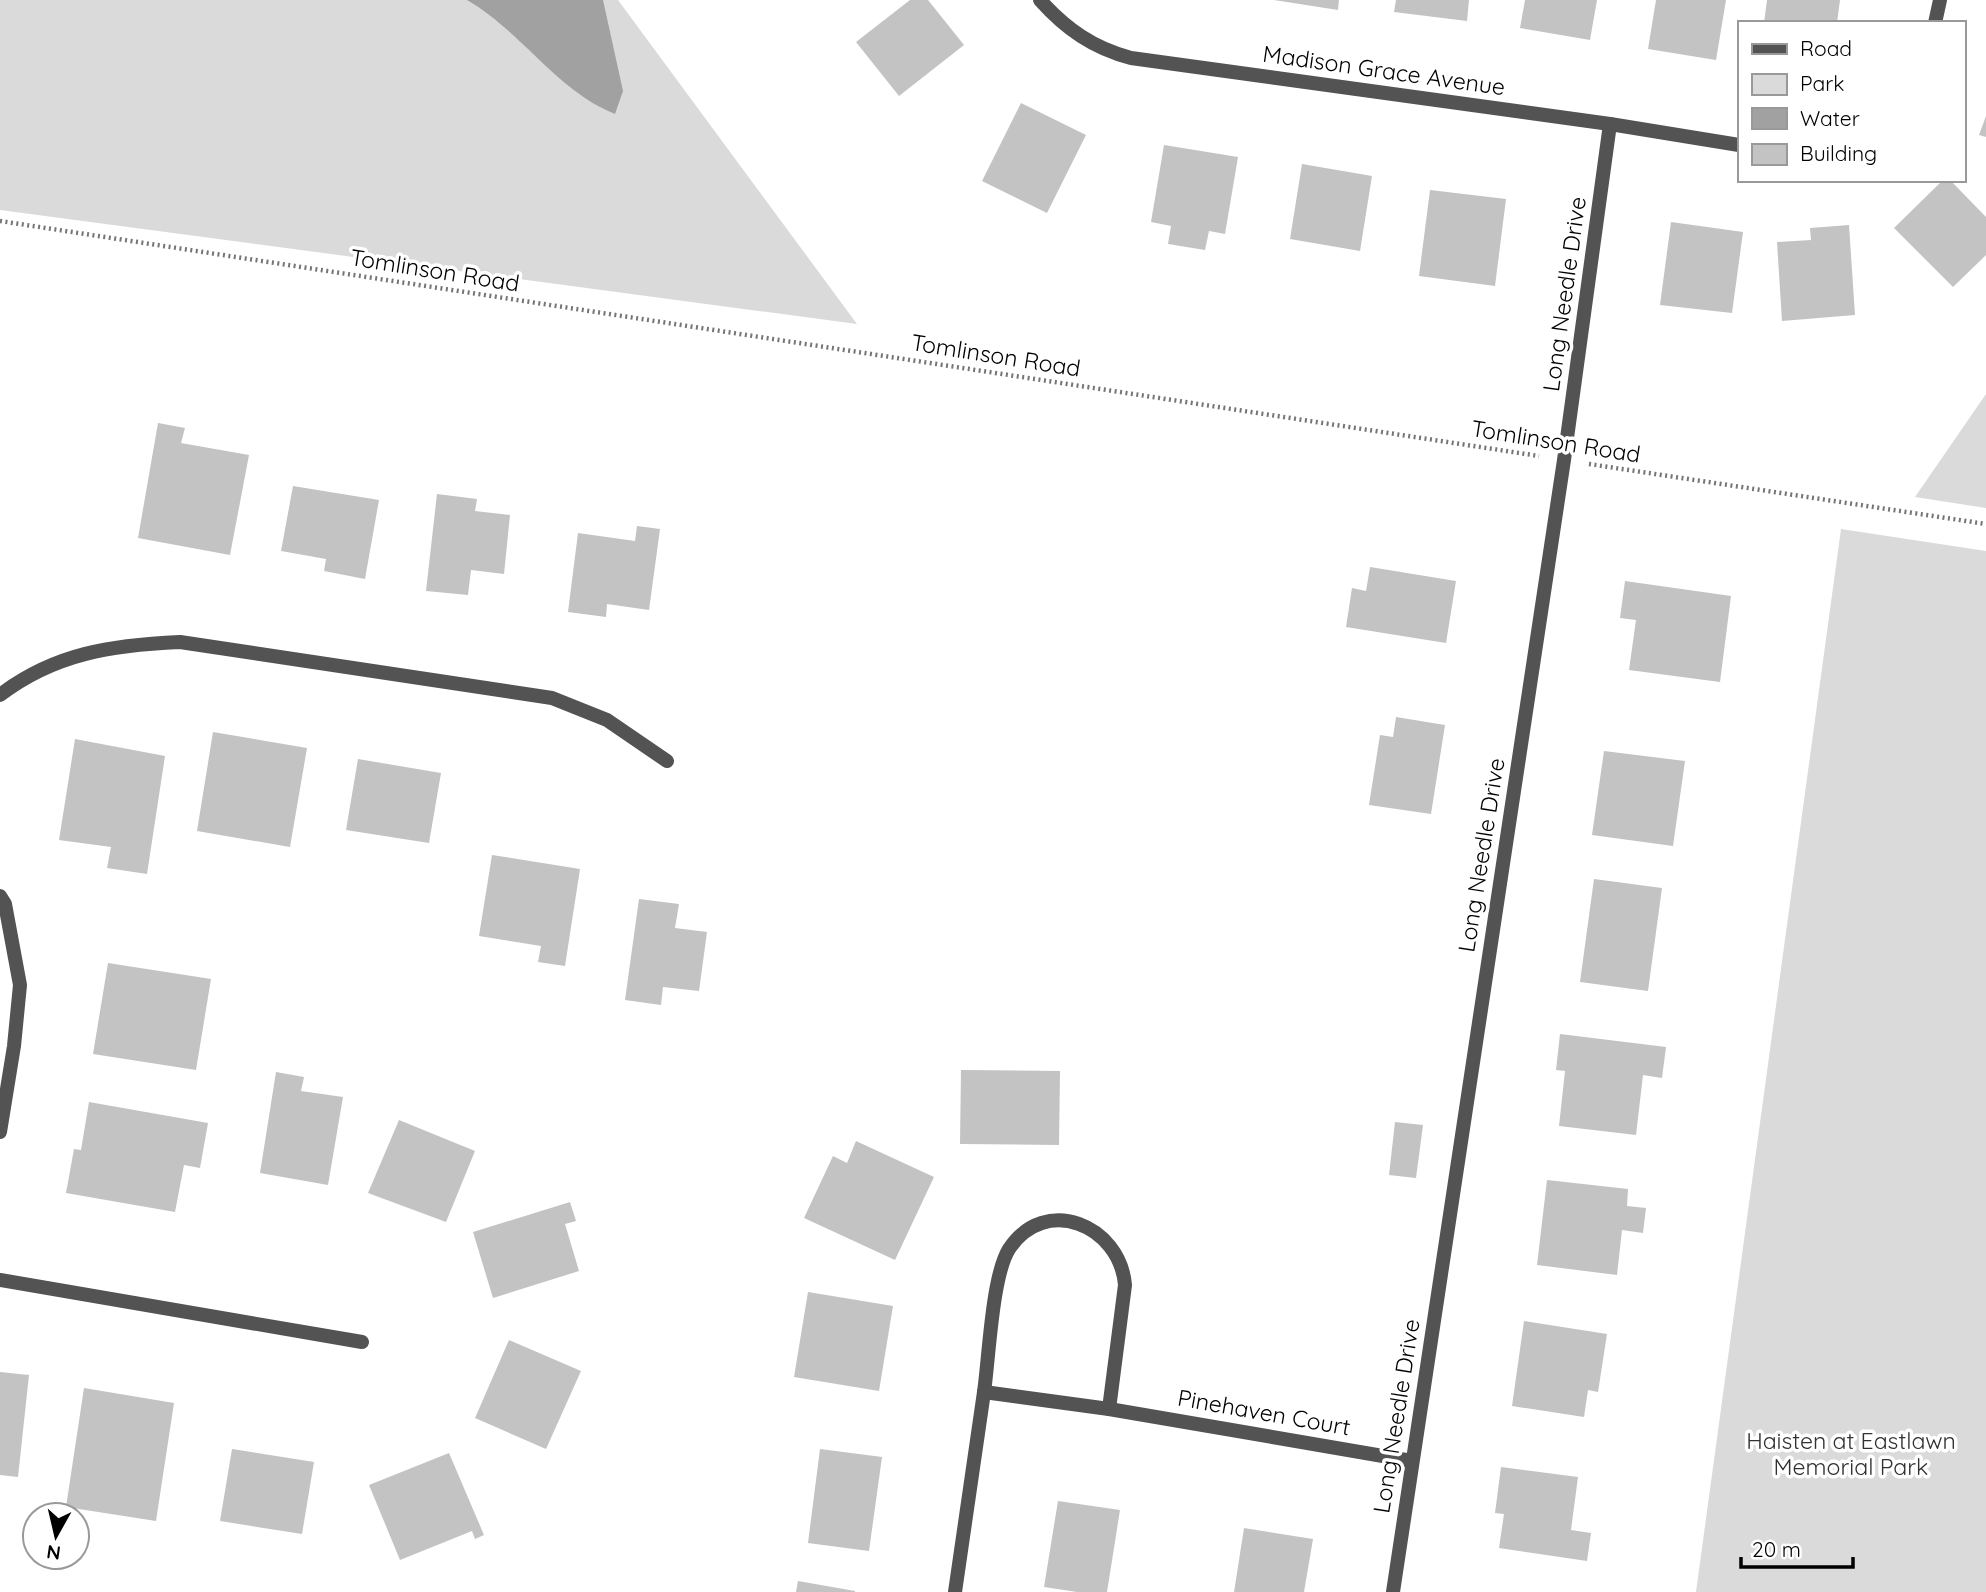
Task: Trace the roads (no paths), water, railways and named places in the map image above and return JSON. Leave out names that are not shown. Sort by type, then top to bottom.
[{"type":"street","name":"Madison Grace Avenue","points":[[1040,0],[1076,35],[1112,53],[1131,58],[1610,124],[1738,145]]},
{"type":"street","points":[[1935,21],[1940,0]]},
{"type":"street","name":"Long Needle Drive","points":[[1393,1592],[1564,460],[1610,124]]},
{"type":"street","points":[[0,695],[46,665],[133,645],[180,642],[552,698],[607,720],[667,761]]},
{"type":"street","points":[[0,896],[5,904],[20,985],[14,1046],[0,1132]]},
{"type":"street","points":[[955,1592],[1000,1275],[1009,1250],[1030,1230],[1044,1223],[1065,1221],[1100,1234],[1112,1245],[1124,1273],[1125,1285],[1109,1409]]},
{"type":"street","points":[[0,1280],[362,1342]]},
{"type":"street","name":"Pinehaven Court","points":[[984,1392],[1109,1409],[1412,1461]]},
{"type":"water","points":[[467,0],[603,0],[623,91],[615,114],[575,91],[505,28]]},
{"type":"park label","name":"Haisten at Eastlawn Memorial Park","points":[[1851,1453]]}]
